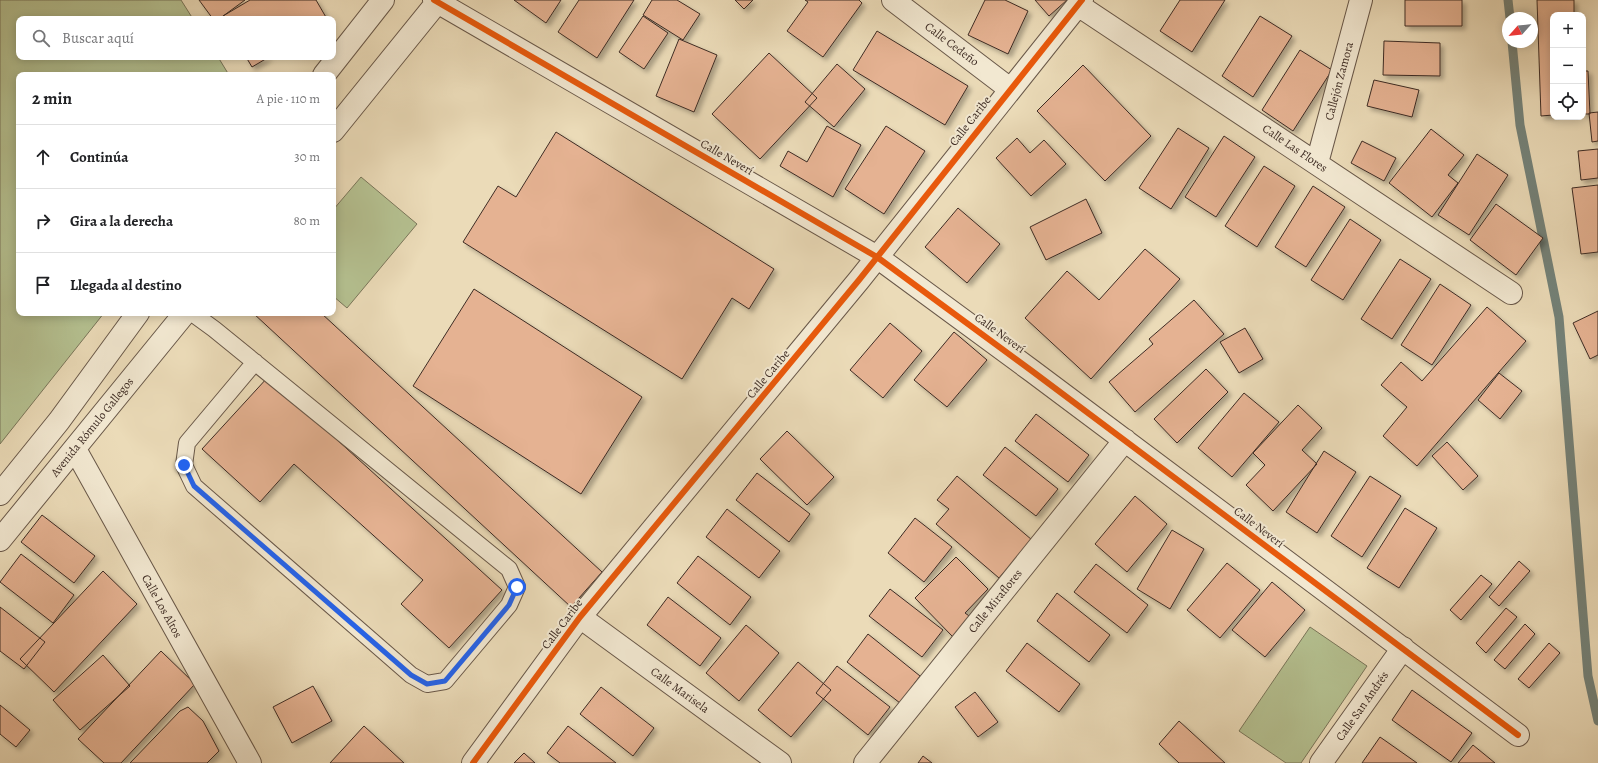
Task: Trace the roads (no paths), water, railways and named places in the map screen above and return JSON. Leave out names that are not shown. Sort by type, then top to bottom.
[{"type":"street","points":[[336,60],[383,0]]},
{"type":"street","name":"Calle Cedeño","points":[[893,0],[1010,88]]},
{"type":"street","name":"Callejón Zamora","points":[[1317,163],[1361,0]]},
{"type":"street","points":[[336,127],[437,1]]},
{"type":"street","name":"Calle Neverí","points":[[437,1],[877,257],[1125,440],[1518,735]]},
{"type":"street","name":"Calle Caribe","points":[[473,763],[580,617],[877,257],[1010,88],[1080,2]]},
{"type":"street","name":"Calle Las Flores","points":[[1080,2],[1511,293]]},
{"type":"street","points":[[326,72],[336,60]]},
{"type":"street","points":[[0,494],[59,421],[136,316]]},
{"type":"street","name":"Avenida Rómulo Gallegos","points":[[0,540],[183,316]]},
{"type":"street","name":"Calle Miraflores","points":[[865,763],[1125,440]]},
{"type":"street","name":"Calle Los Altos","points":[[75,449],[250,763]]},
{"type":"street","name":"Calle Marisela","points":[[580,617],[780,763]]},
{"type":"street","name":"Calle San Andrés","points":[[1321,763],[1403,648]]},
{"type":"lane","points":[[196,316],[214,328],[256,362],[509,569],[517,587],[509,605],[445,681],[427,684],[411,675],[194,486],[184,465],[187,443],[256,362]]},
{"type":"waterway","points":[[1508,0],[1509,12]]},
{"type":"waterway","points":[[1513,48],[1520,125],[1559,317],[1588,676],[1598,721]]}]
